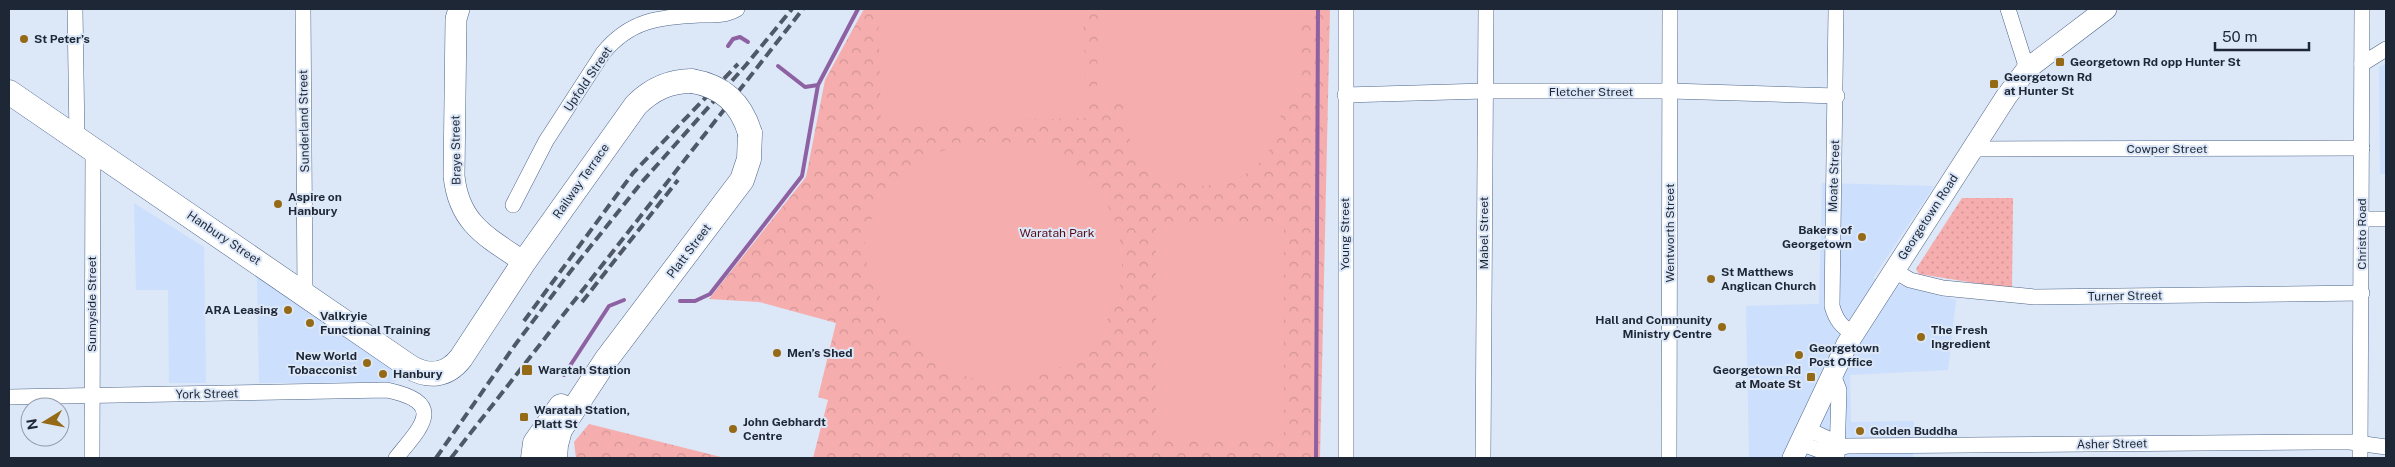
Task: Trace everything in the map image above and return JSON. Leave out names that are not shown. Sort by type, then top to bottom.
[{"type":"main road","name":"Railway Terrace","points":[[442,373],[452,368],[461,358],[524,262],[636,105],[650,93],[666,84],[692,81],[710,86],[727,95],[742,111],[750,132]]},
{"type":"main road","name":"Hanbury Street","points":[[9,92],[416,370],[425,374],[442,373]]},
{"type":"main road","name":"Platt Street","points":[[539,457],[557,440],[561,421],[739,185],[749,159],[750,132]]},
{"type":"street","name":"Sunnyside Street","points":[[75,9],[85,144],[92,458]]},
{"type":"street","name":"Sunderland Street","points":[[302,9],[305,293]]},
{"type":"street","name":"Braye Street","points":[[459,9],[456,19],[454,170],[457,197],[462,211],[475,227],[524,262]]},
{"type":"street","name":"Upfold Street","points":[[513,204],[546,141],[603,54],[613,42],[632,28],[654,19],[669,16],[719,15],[737,9]]},
{"type":"street","name":"Young Street","points":[[1346,9],[1346,458]]},
{"type":"street","name":"Mabel Street","points":[[1483,458],[1486,9]]},
{"type":"street","name":"Wentworth Street","points":[[1669,458],[1670,9]]},
{"type":"street","name":"Moate Street","points":[[1836,9],[1832,306],[1836,318],[1843,327],[1853,334]]},
{"type":"street","points":[[2008,9],[2027,69]]},
{"type":"street","name":"Georgetown Road","points":[[1800,443],[1832,372],[1853,334],[1893,270],[2027,69],[2106,9]]},
{"type":"street","name":"Christo Road","points":[[2360,451],[2362,9]]},
{"type":"street","points":[[2362,64],[2386,49]]},
{"type":"street","name":"Fletcher Street","points":[[1345,95],[1485,91],[1670,91],[1836,96]]},
{"type":"street","name":"Cowper Street","points":[[1973,149],[2362,148]]},
{"type":"street","points":[[2362,219],[2386,219]]},
{"type":"street","name":"Turner Street","points":[[1893,270],[1910,280],[1943,288],[2035,297],[2362,293]]},
{"type":"street","points":[[1832,372],[1839,390],[1838,453]]},
{"type":"street","name":"York Street","points":[[9,397],[387,390],[404,394],[420,404],[425,413],[423,424],[396,458]]},
{"type":"street","points":[[1800,443],[1831,440],[1838,453]]},
{"type":"street","name":"Asher Street","points":[[1838,453],[2350,442],[2360,451],[2386,447]]},
{"type":"shaded area","points":[[2386,63],[2386,174],[2380,174],[2379,67]]},
{"type":"shaded area","points":[[1822,183],[1934,186],[1873,278],[1956,300],[1948,370],[1850,375],[1851,422],[1914,421],[1913,458],[1749,457],[1746,306],[1819,304]]},
{"type":"shaded area","points":[[134,203],[204,247],[206,383],[169,383],[168,290],[136,290]]},
{"type":"shaded area","points":[[257,275],[401,374],[395,382],[259,383]]},
{"type":"green space","name":"Waratah Park","points":[[864,9],[1330,9],[1320,458],[813,458],[828,400],[818,397],[836,323],[759,302],[709,299],[806,177],[825,80]]},
{"type":"green space","points":[[878,9],[1083,9],[1087,118],[881,124]]},
{"type":"green space","points":[[1098,9],[1302,9],[1301,100],[1281,100],[1275,138],[1257,165],[1231,181],[1201,186],[1171,180],[1145,163],[1128,136],[1124,98],[1097,98]]},
{"type":"green space","points":[[982,142],[1032,145],[1051,151],[1068,163],[1097,190],[1115,221],[1122,256],[1119,290],[1106,322],[1084,350],[1054,370],[1016,381],[997,382],[970,377],[944,367],[930,357],[915,344],[888,310],[877,291],[869,271],[865,252],[867,232],[873,216],[885,194],[906,170],[933,154]]},
{"type":"green space","points":[[1962,198],[2013,198],[2012,289],[1919,274],[1916,269]]},
{"type":"green space","points":[[1156,227],[1284,228],[1284,436],[1156,436]]},
{"type":"green space","points":[[589,424],[725,458],[576,458],[574,442]]},
{"type":"waterway","points":[[680,301],[695,301],[710,294],[802,176],[818,85],[858,9]]},
{"type":"waterway","points":[[1316,458],[1318,9]]},
{"type":"waterway","points":[[728,46],[733,39],[740,37],[748,42]]},
{"type":"waterway","points":[[778,66],[805,87],[818,85]]},
{"type":"waterway","points":[[564,375],[609,306],[624,300]]},
{"type":"railway","points":[[436,458],[515,345],[570,272],[642,182],[746,65],[792,9]]},
{"type":"railway","points":[[451,458],[803,9]]},
{"type":"railway","points":[[524,321],[633,173],[738,64]]},
{"type":"railway","points":[[582,302],[678,180]]},
{"type":"place","name":"St Peter’s","points":[[24,39]]},
{"type":"place","name":"Georgetown Rd opp Hunter St","points":[[2060,62]]},
{"type":"place","name":"Georgetown Rd at Hunter St","points":[[1994,84]]},
{"type":"place","name":"Aspire on Hanbury","points":[[278,204]]},
{"type":"place","name":"Bakers of Georgetown","points":[[1862,237]]},
{"type":"place","name":"St Matthews Anglican Church","points":[[1711,279]]},
{"type":"place","name":"ARA Leasing","points":[[288,310]]},
{"type":"place","name":"Valkryie Functional Training","points":[[310,323]]},
{"type":"place","name":"Hall and Community Ministry Centre","points":[[1722,327]]},
{"type":"place","name":"The Fresh Ingredient","points":[[1921,337]]},
{"type":"place","name":"Men’s Shed","points":[[777,353]]},
{"type":"place","name":"Georgetown Post Office","points":[[1799,355]]},
{"type":"place","name":"New World Tobacconist","points":[[367,363]]},
{"type":"place","name":"Waratah Station","points":[[527,370]]},
{"type":"place","name":"Hanbury","points":[[383,374]]},
{"type":"place","name":"Georgetown Rd at Moate St","points":[[1811,377]]},
{"type":"place","name":"Waratah Station, Platt St","points":[[524,417]]},
{"type":"place","name":"John Gebhardt Centre","points":[[733,429]]},
{"type":"place","name":"Golden Buddha","points":[[1860,431]]}]
